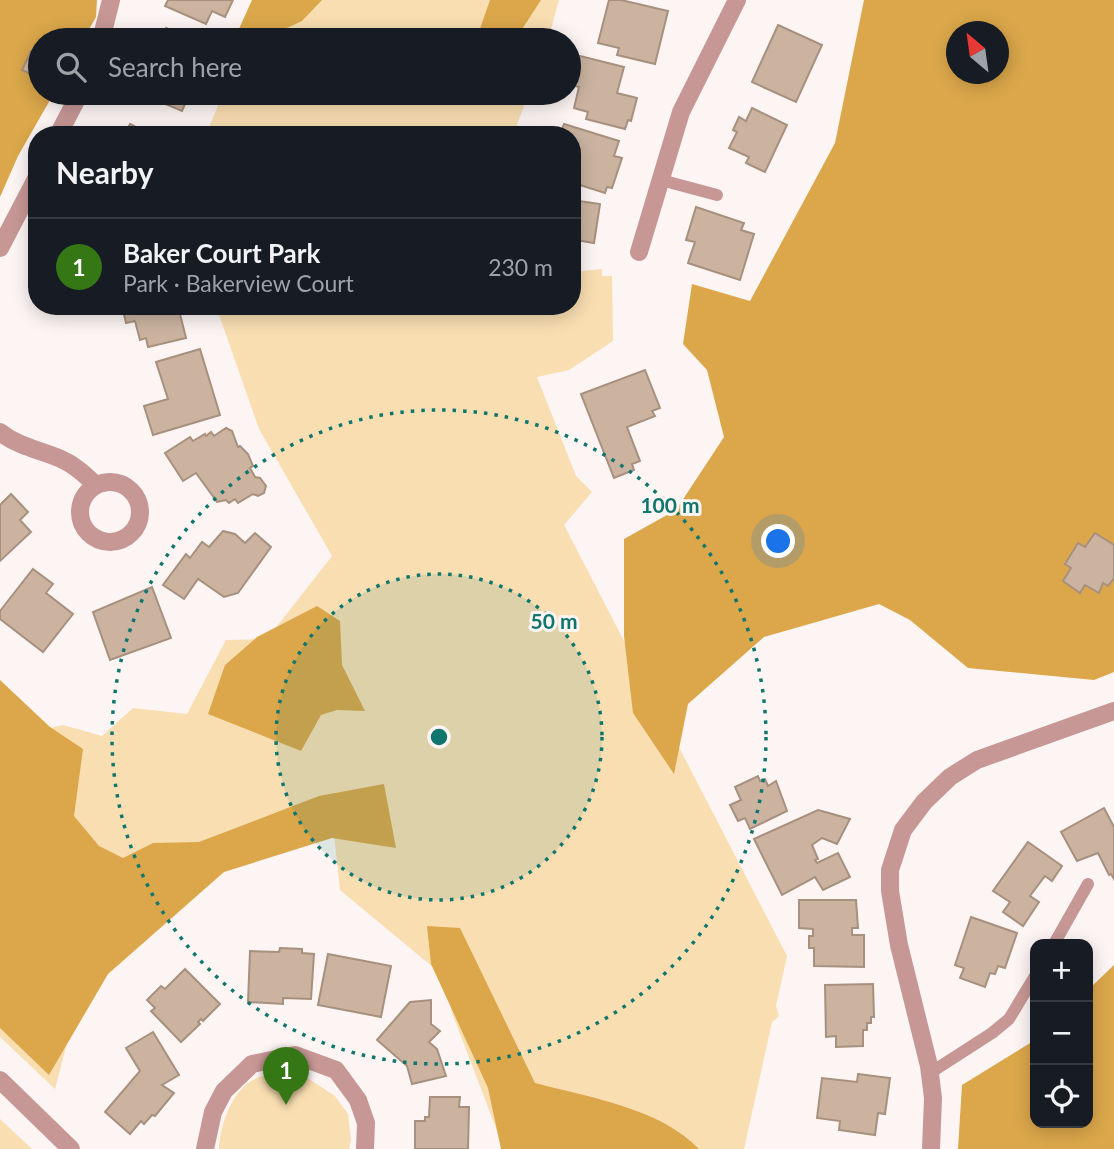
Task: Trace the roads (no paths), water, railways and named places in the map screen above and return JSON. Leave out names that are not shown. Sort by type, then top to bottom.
[{"type":"street","points":[[104,28],[111,0]]},
{"type":"street","points":[[639,252],[681,112],[737,0]]},
{"type":"street","points":[[63,126],[74,105]]},
{"type":"street","points":[[0,248],[28,194]]},
{"type":"street","points":[[0,432],[30,450],[61,459],[82,471],[96,485]]},
{"type":"street","points":[[931,1149],[933,1098],[930,1073],[899,945],[890,891],[890,870],[904,830],[924,802],[950,778],[977,760],[1114,710]]},
{"type":"street","points":[[205,1149],[213,1112],[224,1091],[252,1064],[295,1055],[336,1070],[358,1100],[366,1123],[365,1149]]},
{"type":"street","points":[[0,1080],[71,1149]]},
{"type":"lane","points":[[662,180],[717,195]]},
{"type":"lane","points":[[1057,939],[1088,884]]},
{"type":"lane","points":[[930,1073],[1000,1027],[1015,1010],[1030,984]]},
{"type":"place","name":"Baker Court Park","points":[[286,1105]]}]
